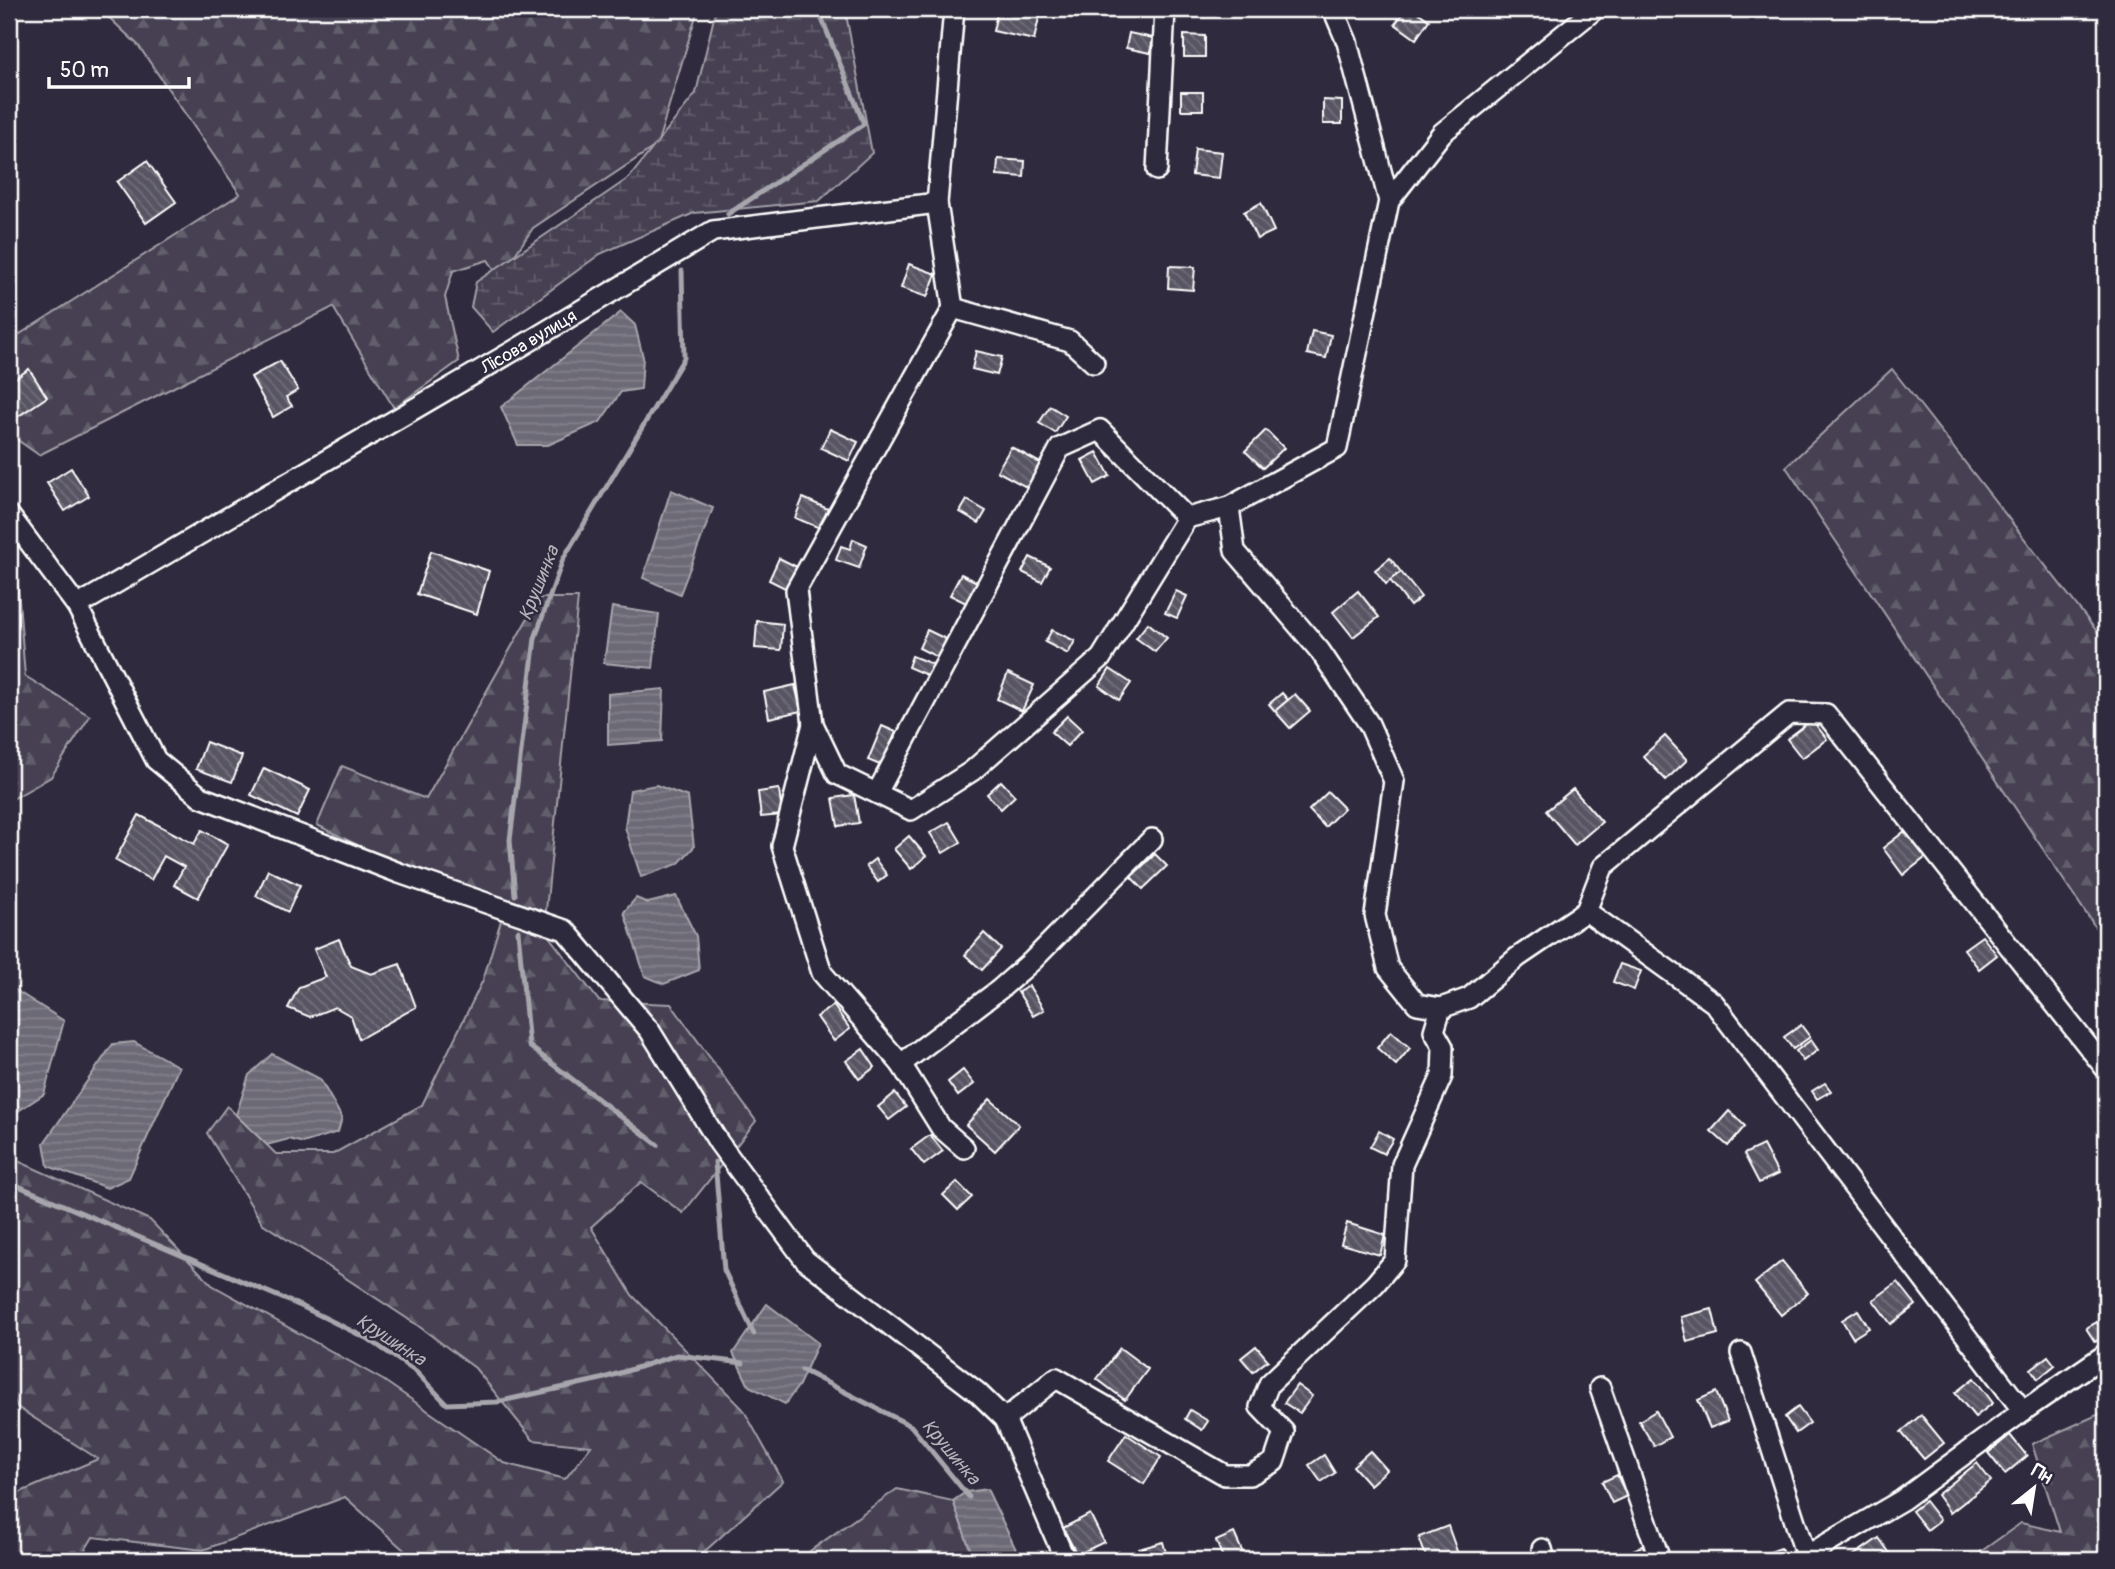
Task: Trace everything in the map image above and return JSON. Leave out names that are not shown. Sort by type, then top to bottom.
[{"type":"street","points":[[954,9],[937,203],[953,308],[796,590],[813,724],[837,774],[911,810],[972,771],[1101,658],[1187,518],[1228,507],[1337,448],[1389,201],[1442,133],[1595,9]]},
{"type":"street","points":[[1157,170],[1165,9]]},
{"type":"street","points":[[1333,9],[1347,42],[1389,201]]},
{"type":"street","name":"Лісова вулиця","points":[[77,606],[713,231],[937,203]]},
{"type":"street","points":[[953,308],[1070,341],[1094,363]]},
{"type":"street","points":[[877,793],[1060,448],[1100,430],[1187,518]]},
{"type":"street","points":[[1228,507],[1235,551],[1320,651],[1369,724],[1394,781],[1375,915],[1388,968],[1418,1004],[1441,1008],[1469,998],[1518,957],[1586,911],[1603,867],[1779,721],[1790,713],[1826,714],[2106,1069]]},
{"type":"street","points":[[9,515],[77,606],[156,760],[201,797],[399,873],[565,930],[650,1031],[719,1143],[805,1260],[977,1392],[1005,1419],[1065,1560]]},
{"type":"street","points":[[813,724],[782,846],[822,973],[901,1064],[941,1128],[964,1148]]},
{"type":"street","points":[[901,1064],[1000,989],[1032,961],[1152,839]]},
{"type":"street","points":[[1586,911],[1714,1003],[2023,1410]]},
{"type":"street","points":[[1005,1419],[1056,1378],[1225,1475],[1250,1475],[1274,1462],[1284,1432],[1260,1407],[1269,1384],[1376,1284],[1395,1260],[1402,1165],[1443,1076],[1443,1047],[1434,1031],[1441,1008]]},
{"type":"street","points":[[1741,1353],[1807,1558],[1902,1500],[2023,1410],[2106,1354]]},
{"type":"street","points":[[1600,1388],[1660,1560]]},
{"type":"green space","points":[[100,9],[698,9],[657,145],[533,228],[512,259],[503,282],[488,260],[453,271],[445,297],[459,361],[394,408],[333,307],[39,455],[9,434],[9,341],[240,194],[138,45]]},
{"type":"green space","points":[[716,9],[845,9],[872,153],[819,201],[694,213],[600,254],[493,332],[471,307],[476,282],[629,178],[696,93]]},
{"type":"green space","points":[[1892,369],[2106,643],[2106,943],[1786,467]]},
{"type":"green space","points":[[9,562],[18,588],[25,676],[90,716],[51,777],[9,801]]},
{"type":"green space","points":[[539,598],[578,598],[544,930],[599,1001],[671,1004],[756,1121],[683,1213],[641,1182],[591,1227],[632,1295],[743,1409],[783,1481],[695,1560],[415,1560],[345,1497],[203,1550],[93,1537],[79,1560],[9,1560],[9,1497],[98,1459],[17,1407],[9,1385],[9,1157],[150,1220],[212,1285],[383,1380],[504,1463],[565,1479],[591,1446],[533,1440],[475,1368],[417,1325],[262,1223],[207,1133],[227,1106],[276,1154],[333,1154],[422,1105],[483,980],[502,917],[317,825],[342,766],[426,799]]},
{"type":"green space","points":[[2106,1411],[2106,1560],[1969,1560],[2021,1523],[2060,1532],[2032,1444]]},
{"type":"green space","points":[[897,1489],[953,1501],[974,1560],[807,1560],[810,1551]]},
{"type":"shaded area","points":[[621,312],[635,325],[643,357],[641,389],[621,392],[600,422],[548,445],[518,445],[501,407]]},
{"type":"shaded area","points":[[671,490],[713,508],[680,594],[643,578]]},
{"type":"shaded area","points":[[612,607],[659,614],[653,668],[604,663]]},
{"type":"shaded area","points":[[664,689],[662,741],[608,745],[608,694]]},
{"type":"shaded area","points":[[656,785],[688,797],[694,847],[678,864],[641,877],[625,827],[630,790]]},
{"type":"shaded area","points":[[676,896],[696,936],[699,970],[664,984],[645,976],[624,912],[636,898],[648,903]]},
{"type":"shaded area","points":[[9,986],[64,1021],[44,1094],[9,1117]]},
{"type":"shaded area","points":[[134,1042],[179,1067],[129,1178],[107,1188],[48,1166],[44,1143],[113,1044]]},
{"type":"shaded area","points":[[272,1054],[320,1079],[342,1118],[338,1132],[303,1143],[289,1139],[267,1145],[236,1115],[249,1075]]},
{"type":"shaded area","points":[[767,1304],[818,1343],[799,1385],[785,1404],[749,1386],[733,1353]]},
{"type":"shaded area","points":[[987,1489],[1021,1560],[974,1560],[953,1501],[966,1492]]},
{"type":"building","points":[[998,9],[1041,9],[1034,40],[993,31]]},
{"type":"building","points":[[1406,9],[1413,9],[1429,20],[1416,39],[1395,24]]},
{"type":"building","points":[[1129,33],[1153,38],[1150,53],[1126,48]]},
{"type":"building","points":[[1184,35],[1205,36],[1205,57],[1184,57]]},
{"type":"building","points":[[1181,92],[1203,92],[1203,110],[1181,110]]},
{"type":"building","points":[[1323,100],[1342,101],[1342,124],[1323,124]]},
{"type":"building","points":[[1195,149],[1222,152],[1219,178],[1192,175]]},
{"type":"building","points":[[998,159],[1025,161],[1024,177],[997,175]]},
{"type":"building","points":[[147,161],[176,202],[146,223],[117,182]]},
{"type":"building","points":[[1261,203],[1274,231],[1257,239],[1244,212]]},
{"type":"building","points":[[909,264],[936,274],[927,297],[901,288]]},
{"type":"building","points":[[1169,266],[1195,267],[1193,290],[1168,288]]},
{"type":"building","points":[[1312,331],[1331,335],[1326,358],[1307,354]]},
{"type":"building","points":[[976,351],[1002,357],[997,375],[972,369]]},
{"type":"building","points":[[280,361],[298,390],[286,397],[292,406],[273,417],[251,377]]},
{"type":"building","points":[[29,369],[47,397],[17,417],[9,405],[9,383]]},
{"type":"building","points":[[1050,406],[1066,416],[1055,433],[1039,423]]},
{"type":"building","points":[[830,429],[858,442],[849,461],[821,448]]},
{"type":"building","points":[[1266,430],[1284,448],[1263,468],[1245,451]]},
{"type":"building","points":[[1011,447],[1042,464],[1028,488],[997,471]]},
{"type":"building","points":[[1097,452],[1110,476],[1095,484],[1082,460]]},
{"type":"building","points":[[71,468],[89,496],[65,511],[47,483]]},
{"type":"building","points":[[803,498],[828,509],[820,528],[795,518]]},
{"type":"building","points":[[967,500],[986,511],[979,523],[960,512]]},
{"type":"building","points":[[853,539],[867,545],[859,568],[836,560],[841,546],[850,549]]},
{"type":"building","points":[[431,551],[489,571],[477,614],[417,594]]},
{"type":"building","points":[[1030,557],[1050,567],[1042,582],[1022,572]]},
{"type":"building","points":[[779,558],[797,567],[787,589],[769,580]]},
{"type":"building","points":[[1390,558],[1401,572],[1386,584],[1375,570]]},
{"type":"building","points":[[1401,572],[1421,597],[1410,606],[1390,580]]},
{"type":"building","points":[[961,574],[977,582],[966,603],[950,595]]},
{"type":"building","points":[[1176,591],[1187,596],[1177,618],[1165,613]]},
{"type":"building","points":[[1358,591],[1379,617],[1353,637],[1333,612]]},
{"type":"building","points":[[757,621],[783,624],[781,650],[755,648]]},
{"type":"building","points":[[1148,623],[1167,638],[1155,652],[1136,638]]},
{"type":"building","points":[[927,630],[948,640],[939,658],[919,648]]},
{"type":"building","points":[[1052,630],[1075,641],[1068,654],[1045,642]]},
{"type":"building","points":[[912,656],[935,665],[931,677],[908,667]]},
{"type":"building","points":[[1110,669],[1131,683],[1119,700],[1099,686]]},
{"type":"building","points":[[1008,673],[1034,685],[1022,711],[997,699]]},
{"type":"building","points":[[795,685],[801,711],[769,718],[764,692]]},
{"type":"building","points":[[1282,693],[1288,700],[1275,711],[1269,704]]},
{"type":"building","points":[[1295,694],[1310,711],[1290,728],[1275,711]]},
{"type":"building","points":[[1067,716],[1082,730],[1067,746],[1051,732]]},
{"type":"building","points":[[1812,720],[1827,739],[1802,758],[1787,739]]},
{"type":"building","points":[[882,726],[896,732],[882,766],[868,760]]},
{"type":"building","points":[[1665,736],[1687,760],[1666,780],[1643,756]]},
{"type":"building","points":[[206,742],[242,756],[232,782],[196,769]]},
{"type":"building","points":[[264,768],[310,790],[297,817],[251,795]]},
{"type":"building","points":[[1001,781],[1015,796],[1001,809],[987,794]]},
{"type":"building","points":[[779,789],[782,815],[761,817],[758,792]]},
{"type":"building","points":[[1573,789],[1602,822],[1575,845],[1546,811]]},
{"type":"building","points":[[1328,792],[1344,808],[1325,827],[1309,810]]},
{"type":"building","points":[[854,795],[859,823],[838,826],[833,798]]},
{"type":"building","points":[[139,815],[194,844],[202,830],[228,844],[198,898],[174,885],[184,867],[164,856],[151,880],[115,860]]},
{"type":"building","points":[[949,822],[961,842],[943,853],[930,833]]},
{"type":"building","points":[[1905,831],[1926,857],[1903,875],[1883,848]]},
{"type":"building","points":[[909,836],[926,856],[911,869],[894,849]]},
{"type":"building","points":[[1155,854],[1167,866],[1143,889],[1131,877]]},
{"type":"building","points":[[875,859],[887,875],[878,882],[866,866]]},
{"type":"building","points":[[268,870],[300,885],[288,912],[256,896]]},
{"type":"building","points":[[984,933],[1001,949],[982,970],[965,955]]},
{"type":"building","points":[[1982,936],[1997,955],[1979,969],[1964,949]]},
{"type":"building","points":[[339,939],[351,966],[371,974],[400,964],[416,1007],[359,1039],[351,1016],[335,1007],[310,1017],[288,1008],[299,987],[326,977],[314,949]]},
{"type":"building","points":[[1620,964],[1641,971],[1634,990],[1613,982]]},
{"type":"building","points":[[1029,986],[1044,1010],[1033,1016],[1018,992]]},
{"type":"building","points":[[833,1005],[850,1029],[834,1041],[817,1017]]},
{"type":"building","points":[[1801,1025],[1810,1037],[1793,1049],[1784,1037]]},
{"type":"building","points":[[1391,1031],[1410,1048],[1396,1065],[1377,1048]]},
{"type":"building","points":[[1811,1040],[1818,1050],[1803,1061],[1796,1051]]},
{"type":"building","points":[[863,1049],[875,1067],[859,1079],[846,1061]]},
{"type":"building","points":[[963,1070],[974,1084],[958,1096],[948,1082]]},
{"type":"building","points":[[1825,1083],[1831,1091],[1817,1099],[1812,1091]]},
{"type":"building","points":[[895,1093],[906,1107],[889,1120],[878,1107]]},
{"type":"building","points":[[990,1099],[1019,1125],[995,1151],[966,1125]]},
{"type":"building","points":[[1729,1111],[1745,1126],[1728,1146],[1711,1131]]},
{"type":"building","points":[[1379,1131],[1393,1139],[1384,1154],[1370,1147]]},
{"type":"building","points":[[930,1135],[943,1151],[924,1165],[911,1149]]},
{"type":"building","points":[[1763,1145],[1778,1174],[1759,1183],[1744,1154]]},
{"type":"building","points":[[957,1182],[972,1197],[958,1210],[943,1195]]},
{"type":"building","points":[[1347,1223],[1385,1235],[1380,1255],[1341,1244]]},
{"type":"building","points":[[1782,1261],[1808,1293],[1781,1315],[1755,1283]]},
{"type":"building","points":[[1898,1282],[1916,1305],[1891,1324],[1873,1300]]},
{"type":"building","points":[[1712,1309],[1718,1334],[1687,1342],[1681,1317]]},
{"type":"building","points":[[1858,1310],[1869,1328],[1853,1338],[1842,1320]]},
{"type":"building","points":[[2097,1322],[2106,1336],[2095,1342],[2086,1328]]},
{"type":"building","points":[[1256,1346],[1268,1360],[1253,1372],[1241,1358]]},
{"type":"building","points":[[1120,1348],[1148,1369],[1125,1400],[1097,1379]]},
{"type":"building","points":[[2048,1356],[2055,1365],[2038,1379],[2031,1369]]},
{"type":"building","points":[[1974,1378],[1993,1403],[1975,1417],[1955,1393]]},
{"type":"building","points":[[1297,1385],[1312,1396],[1300,1413],[1284,1403]]},
{"type":"building","points":[[1716,1392],[1728,1421],[1710,1428],[1698,1400]]},
{"type":"building","points":[[1798,1407],[1810,1423],[1796,1433],[1785,1417]]},
{"type":"building","points":[[1190,1410],[1208,1421],[1202,1430],[1185,1419]]},
{"type":"building","points":[[1656,1411],[1670,1437],[1654,1446],[1639,1421]]},
{"type":"building","points":[[1921,1415],[1944,1443],[1924,1459],[1901,1432]]},
{"type":"building","points":[[1126,1434],[1161,1457],[1144,1484],[1108,1461]]},
{"type":"building","points":[[2010,1435],[2027,1456],[2005,1474],[1988,1453]]},
{"type":"building","points":[[1370,1451],[1387,1470],[1370,1485],[1353,1466]]},
{"type":"building","points":[[1324,1455],[1335,1473],[1321,1482],[1309,1465]]},
{"type":"building","points":[[1977,1463],[1991,1481],[1950,1513],[1937,1495]]},
{"type":"building","points":[[1617,1475],[1627,1496],[1612,1503],[1602,1482]]},
{"type":"building","points":[[1925,1501],[1940,1520],[1927,1530],[1912,1511]]},
{"type":"building","points":[[1090,1514],[1104,1542],[1077,1555],[1063,1528]]},
{"type":"building","points":[[1448,1526],[1458,1554],[1440,1560],[1427,1560],[1419,1537]]},
{"type":"building","points":[[1234,1533],[1246,1560],[1224,1560],[1216,1541]]},
{"type":"building","points":[[1879,1538],[1894,1559],[1857,1560],[1853,1556]]},
{"type":"building","points":[[1163,1542],[1168,1560],[1142,1560],[1139,1549]]},
{"type":"building","points":[[1646,1544],[1653,1560],[1635,1560],[1631,1551]]},
{"type":"building","points":[[1781,1548],[1786,1560],[1767,1560],[1764,1554]]},
{"type":"waterway","name":"Крушинка","points":[[728,214],[864,124],[818,9]]},
{"type":"waterway","name":"Крушинка","points":[[515,895],[510,840],[535,638],[563,559],[684,358],[682,271]]},
{"type":"waterway","name":"Крушинка","points":[[518,931],[529,1046],[658,1145]]},
{"type":"waterway","name":"Крушинка","points":[[715,1162],[724,1270],[754,1334]]},
{"type":"waterway","name":"Крушинка","points":[[9,1182],[303,1307],[370,1340],[416,1372],[447,1404],[497,1402],[601,1379],[677,1355],[743,1363]]},
{"type":"waterway","name":"Крушинка","points":[[802,1370],[911,1426],[969,1497]]}]
